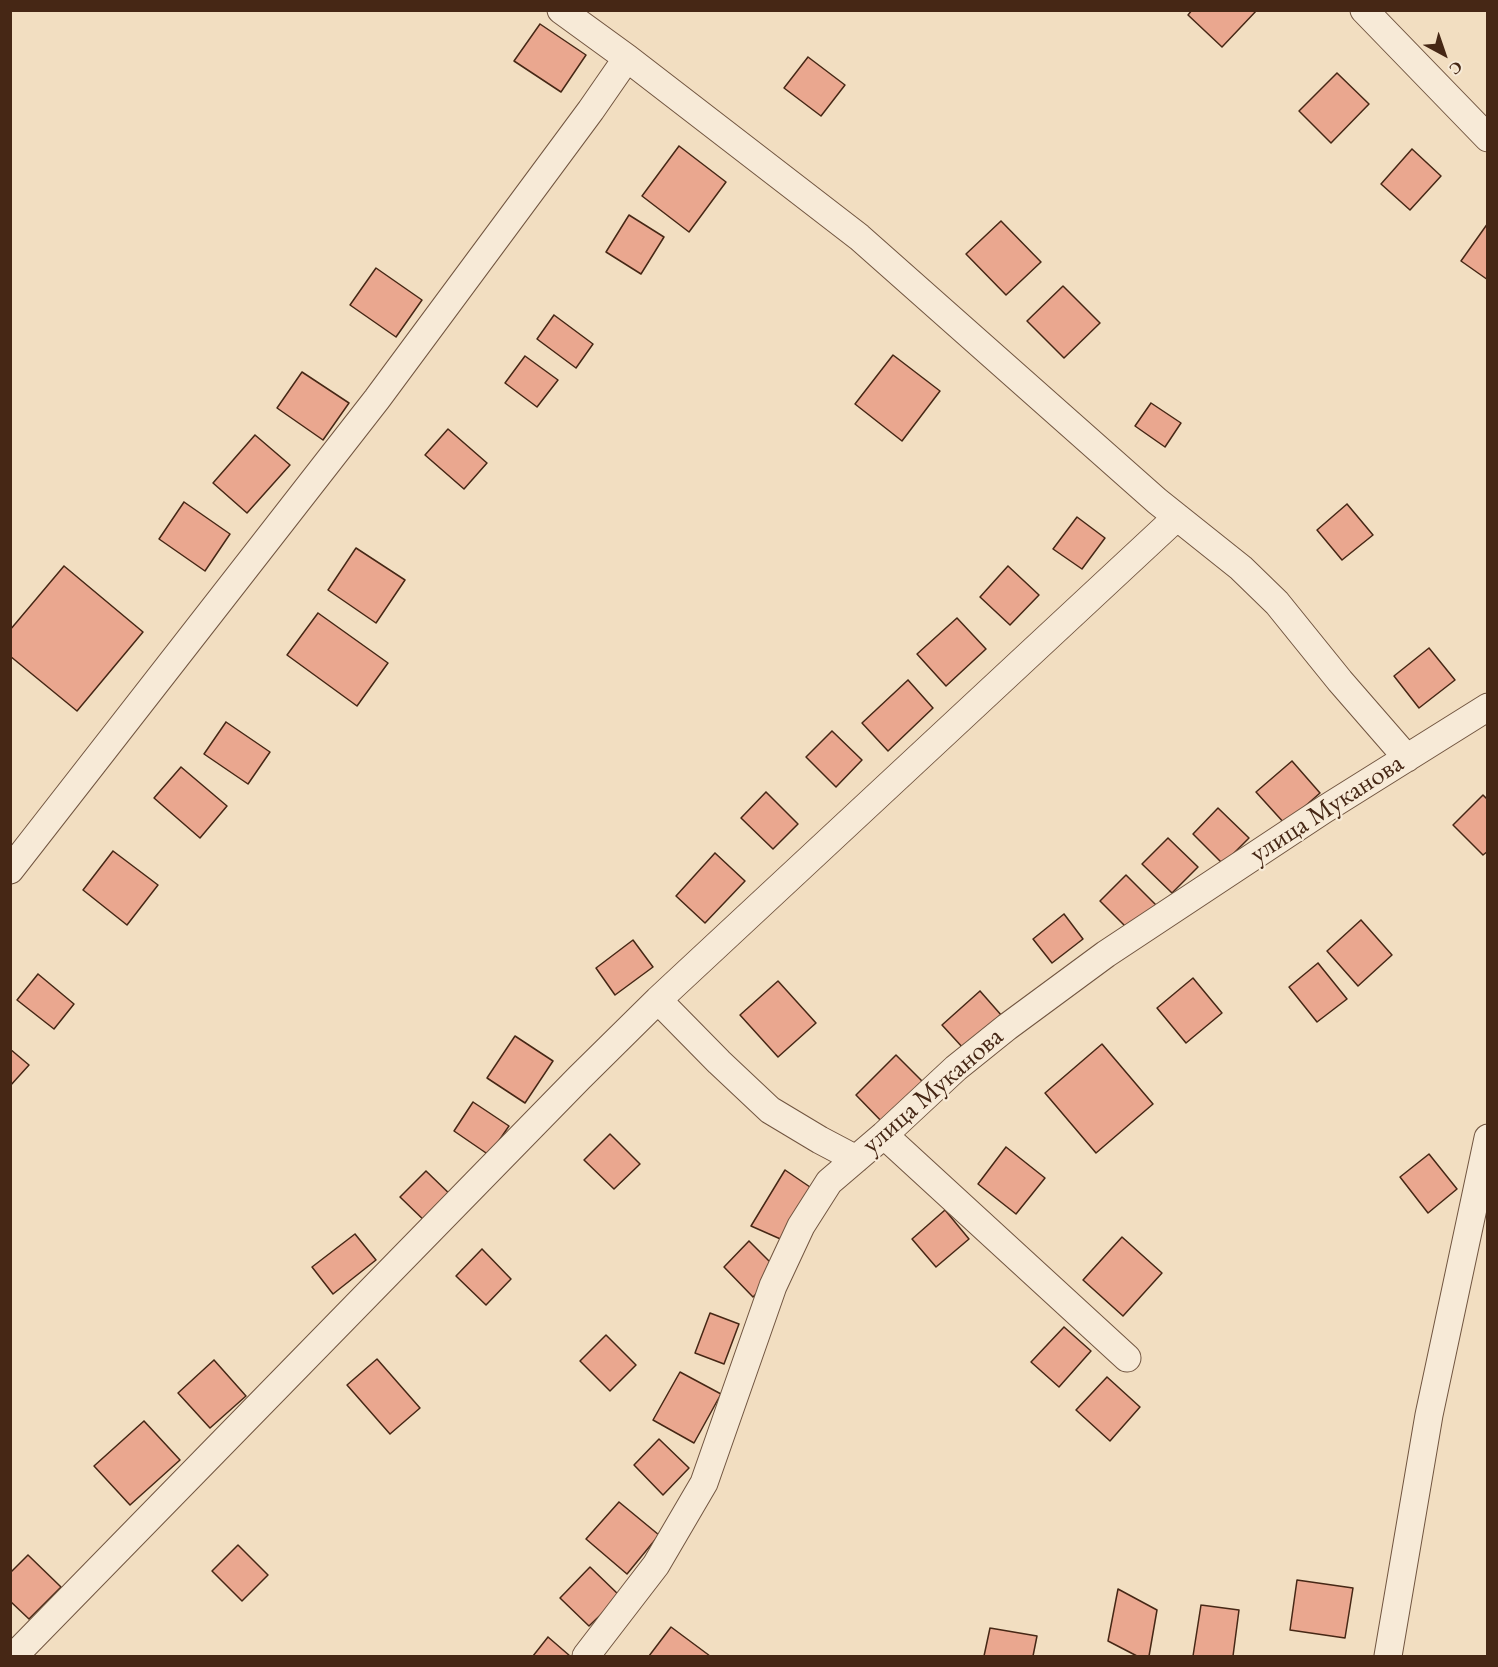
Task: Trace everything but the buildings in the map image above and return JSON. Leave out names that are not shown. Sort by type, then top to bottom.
[{"type":"street","points":[[561,10],[627,58],[859,237],[1177,517],[1241,568],[1276,603],[1407,758]]},
{"type":"street","points":[[1364,10],[1488,138]]},
{"type":"street","points":[[10,870],[377,399],[627,58]]},
{"type":"street","points":[[14,1656],[658,1000],[1177,517]]},
{"type":"street","name":"улица Муканова","points":[[586,1656],[656,1564],[704,1484],[773,1286],[801,1226],[829,1182],[964,1061],[1106,954],[1325,808],[1488,707]]},
{"type":"street","points":[[658,1000],[770,1110],[856,1159]]},
{"type":"street","points":[[884,1135],[1127,1358]]},
{"type":"street","points":[[1388,1656],[1429,1415],[1488,1138]]}]
